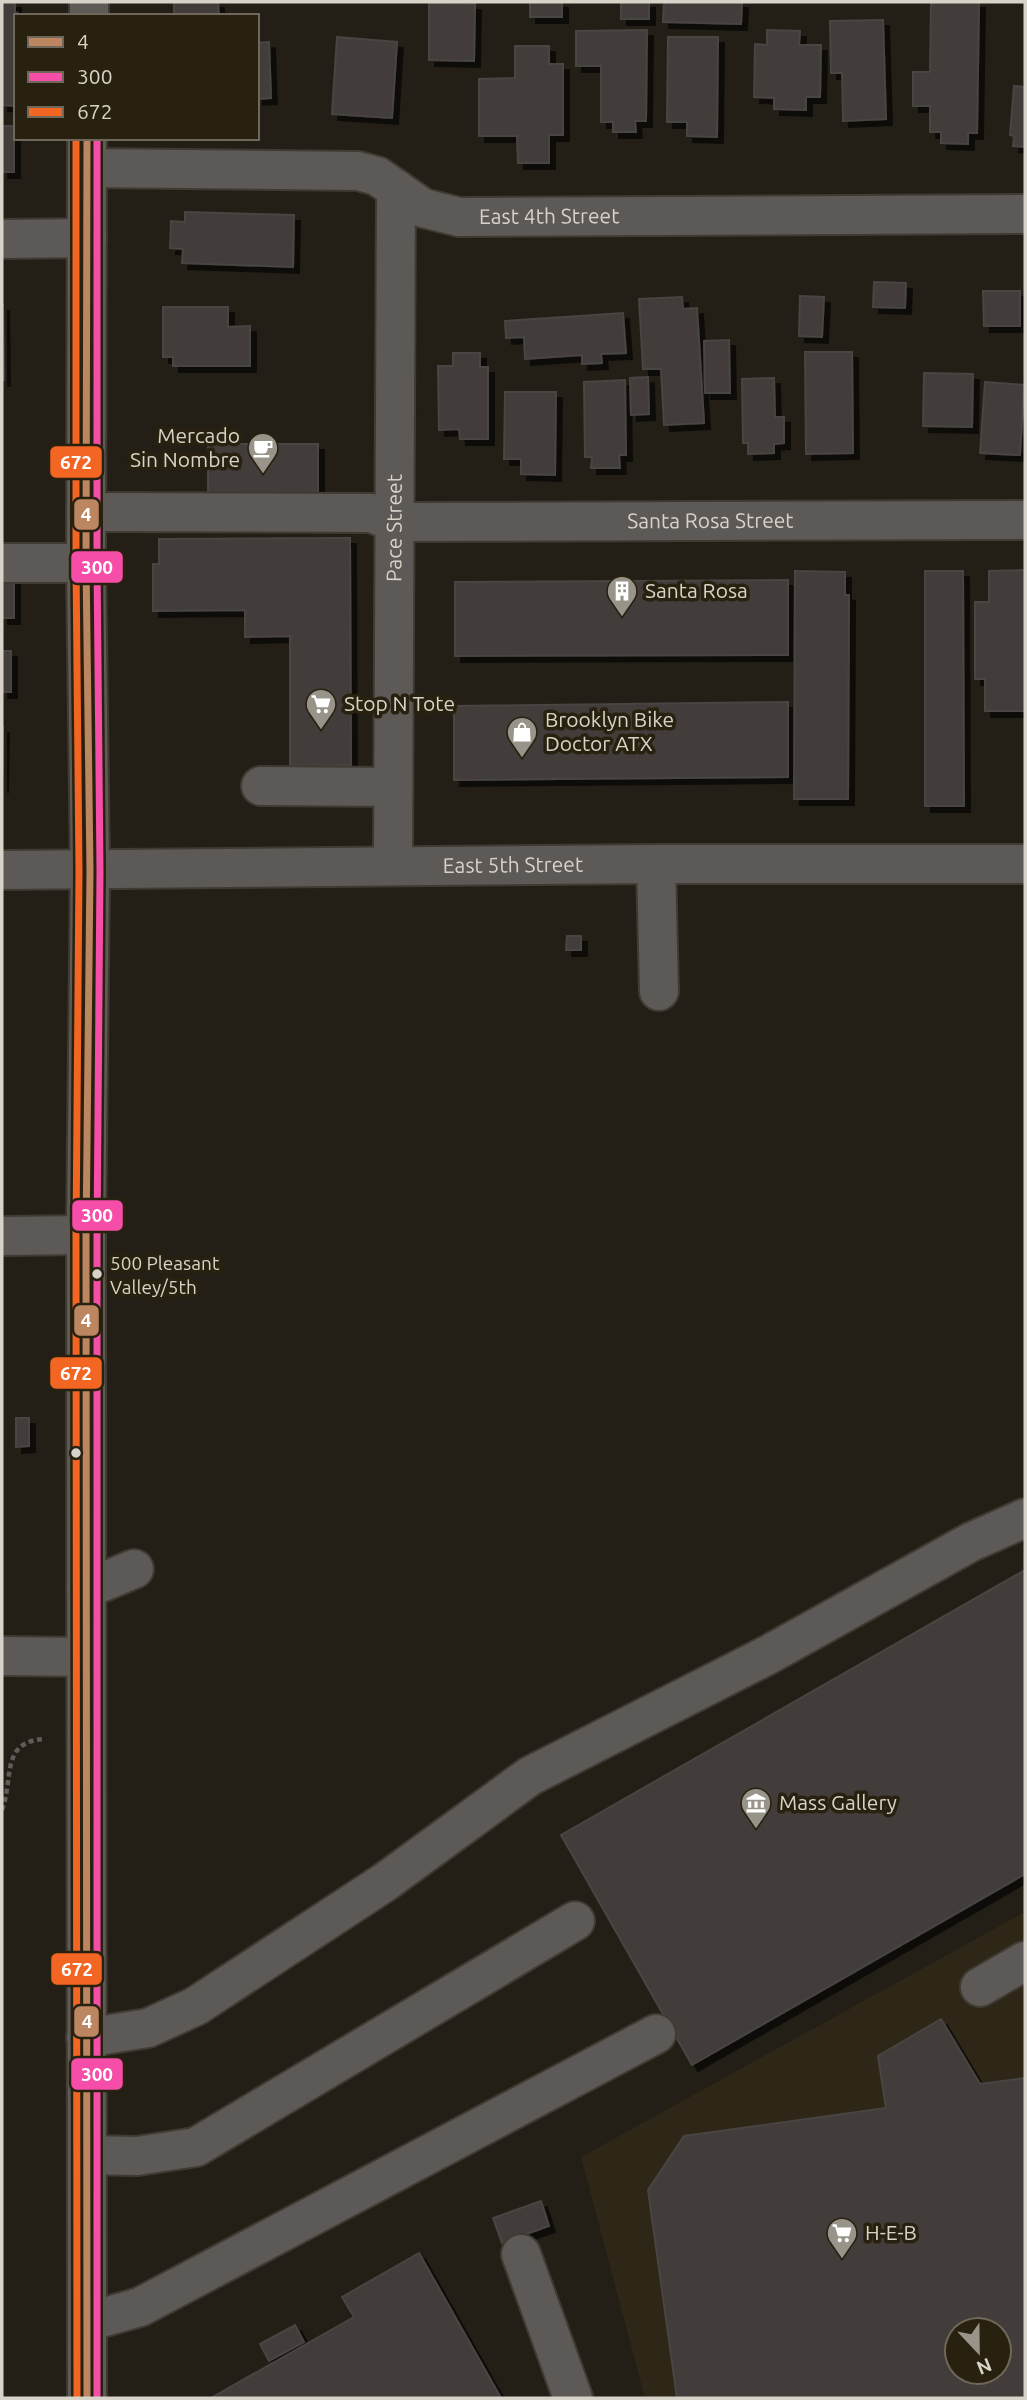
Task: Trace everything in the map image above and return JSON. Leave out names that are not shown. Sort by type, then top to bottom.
[{"type":"main road","points":[[87,153],[86,563],[90,871],[86,1235],[87,2398]]},
{"type":"street","name":"East 4th Street","points":[[87,153],[358,171],[377,176],[423,208],[458,217],[1025,214]]},
{"type":"street","name":"Pace Street","points":[[393,866],[396,189]]},
{"type":"street","points":[[2,239],[87,238]]},
{"type":"street","name":"Santa Rosa Street","points":[[86,512],[371,513],[395,522],[1025,520]]},
{"type":"street","points":[[2,563],[86,563]]},
{"type":"street","points":[[261,786],[393,787]]},
{"type":"street","points":[[656,864],[659,991]]},
{"type":"street","name":"East 5th Street","points":[[2,870],[656,864],[1025,864]]},
{"type":"street","points":[[2,1236],[86,1235]]},
{"type":"street","points":[[86,2038],[148,2028],[196,2006],[385,1882],[530,1776],[768,1656],[971,1542],[1025,1518]]},
{"type":"street","points":[[86,1588],[134,1569]]},
{"type":"street","points":[[2,1656],[86,1657]]},
{"type":"street","points":[[87,2155],[137,2156],[196,2147],[575,1921]]},
{"type":"street","points":[[980,1987],[1025,1961]]},
{"type":"street","points":[[87,2322],[140,2307],[656,2034]]},
{"type":"street","points":[[521,2253],[573,2398]]},
{"type":"path","points":[[2,1810],[13,1755],[20,1745],[45,1739]]},
{"type":"shaded area","name":"H-E-B","points":[[1025,1912],[1025,2398],[645,2398],[581,2157]]},
{"type":"building","points":[[2,2],[15,2],[14,106],[2,105]]},
{"type":"building","points":[[174,2],[218,2],[219,14],[174,14]]},
{"type":"building","points":[[530,2],[562,2],[562,17],[530,17]]},
{"type":"building","points":[[621,2],[649,2],[649,19],[621,19]]},
{"type":"building","points":[[664,2],[742,2],[741,24],[663,22]]},
{"type":"building","points":[[931,2],[979,2],[977,133],[968,133],[968,144],[941,143],[941,132],[930,132],[930,106],[913,106],[913,72],[930,72]]},
{"type":"building","points":[[429,3],[475,4],[474,61],[429,60]]},
{"type":"building","points":[[883,20],[886,119],[843,121],[842,73],[831,73],[830,21]]},
{"type":"building","points":[[647,30],[646,121],[635,121],[636,132],[613,132],[613,122],[601,122],[601,66],[576,66],[576,31]]},
{"type":"building","points":[[767,30],[800,31],[799,45],[821,45],[820,97],[806,97],[806,110],[774,109],[774,98],[754,97],[755,44],[767,45]]},
{"type":"building","points":[[337,37],[397,42],[392,118],[332,114]]},
{"type":"building","points":[[668,37],[718,37],[717,137],[687,136],[687,122],[667,122]]},
{"type":"building","points":[[269,42],[271,98],[259,99],[259,43]]},
{"type":"building","points":[[515,46],[549,46],[549,64],[563,64],[563,135],[549,135],[549,163],[518,163],[517,136],[479,136],[479,79],[515,78]]},
{"type":"building","points":[[1014,86],[1025,87],[1025,147],[1013,146],[1014,136],[1010,135]]},
{"type":"building","points":[[2,126],[14,126],[14,172],[2,172]]},
{"type":"building","points":[[185,212],[294,215],[293,267],[182,263],[183,249],[170,248],[171,221],[185,222]]},
{"type":"building","points":[[874,282],[906,283],[905,308],[873,307]]},
{"type":"building","points":[[983,291],[1020,291],[1020,326],[984,326]]},
{"type":"building","points":[[800,296],[824,297],[822,337],[799,336]]},
{"type":"building","points":[[682,297],[683,309],[697,308],[704,423],[664,425],[661,369],[643,369],[639,299]]},
{"type":"building","points":[[3,305],[4,380],[2,380]]},
{"type":"building","points":[[163,307],[228,307],[228,327],[250,326],[250,366],[173,366],[173,357],[163,357]]},
{"type":"building","points":[[623,313],[626,353],[601,354],[602,363],[582,364],[582,355],[525,359],[524,337],[506,338],[505,321]]},
{"type":"building","points":[[729,340],[730,393],[705,393],[704,341]]},
{"type":"building","points":[[805,352],[852,352],[853,453],[806,454]]},
{"type":"building","points":[[453,353],[480,353],[480,367],[488,367],[488,439],[460,439],[459,429],[439,430],[438,366],[453,366]]},
{"type":"building","points":[[924,373],[973,374],[972,427],[923,426]]},
{"type":"building","points":[[648,377],[649,414],[631,415],[630,378]]},
{"type":"building","points":[[774,378],[775,417],[784,417],[784,443],[774,444],[774,453],[748,454],[748,443],[743,443],[742,379]]},
{"type":"building","points":[[625,380],[626,455],[619,455],[620,468],[591,468],[592,457],[585,457],[584,382]]},
{"type":"building","points":[[985,382],[1024,385],[1020,455],[980,453]]},
{"type":"building","points":[[505,392],[556,392],[555,475],[521,474],[521,459],[504,459]]},
{"type":"building","points":[[208,444],[318,444],[318,502],[208,502]]},
{"type":"building","points":[[350,538],[351,765],[290,766],[290,636],[245,637],[245,610],[153,611],[153,564],[159,564],[159,539]]},
{"type":"building","points":[[1025,570],[1025,711],[985,711],[985,679],[975,679],[975,602],[989,602],[989,571]]},
{"type":"building","points":[[795,571],[845,572],[845,595],[849,595],[848,799],[794,799]]},
{"type":"building","points":[[925,571],[963,571],[964,806],[925,806]]},
{"type":"building","points":[[2,576],[14,576],[14,618],[2,618]]},
{"type":"building","name":"Santa Rosa","points":[[788,580],[788,655],[455,656],[455,582]]},
{"type":"building","points":[[2,651],[11,651],[11,692],[2,692]]},
{"type":"building","points":[[788,702],[788,777],[454,780],[454,706]]},
{"type":"building","points":[[567,936],[581,936],[581,950],[566,950]]},
{"type":"building","points":[[16,1418],[29,1418],[29,1446],[16,1447]]},
{"type":"building","points":[[1025,1570],[1025,1874],[692,2065],[561,1835]]},
{"type":"building","name":"H-E-B","points":[[941,2019],[980,2084],[1025,2078],[1025,2398],[677,2398],[648,2190],[684,2136],[886,2108],[878,2056]]},
{"type":"building","points":[[541,2201],[549,2226],[502,2243],[493,2218]]},
{"type":"building","points":[[419,2253],[501,2398],[211,2398],[354,2317],[342,2297]]},
{"type":"building","points":[[295,2325],[304,2342],[269,2361],[260,2344]]},
{"type":"transit line","name":"672","points":[[76,140],[79,871],[76,1235],[77,2398]]},
{"type":"transit line","name":"4","points":[[87,140],[86,563],[90,871],[86,1235],[87,2398]]},
{"type":"transit line","name":"300","points":[[97,140],[100,871],[97,1235],[97,2398]]},
{"type":"place","name":"Mercado Sin Nombre","points":[[263,475]]},
{"type":"place","name":"Santa Rosa","points":[[622,618]]},
{"type":"place","name":"Stop N Tote","points":[[321,731]]},
{"type":"place","name":"Brooklyn Bike Doctor ATX","points":[[522,759]]},
{"type":"place","name":"500 Pleasant Valley/5th","points":[[97,1274]]},
{"type":"place","name":"Mass Gallery","points":[[756,1830]]},
{"type":"place","name":"H-E-B","points":[[842,2260]]}]
